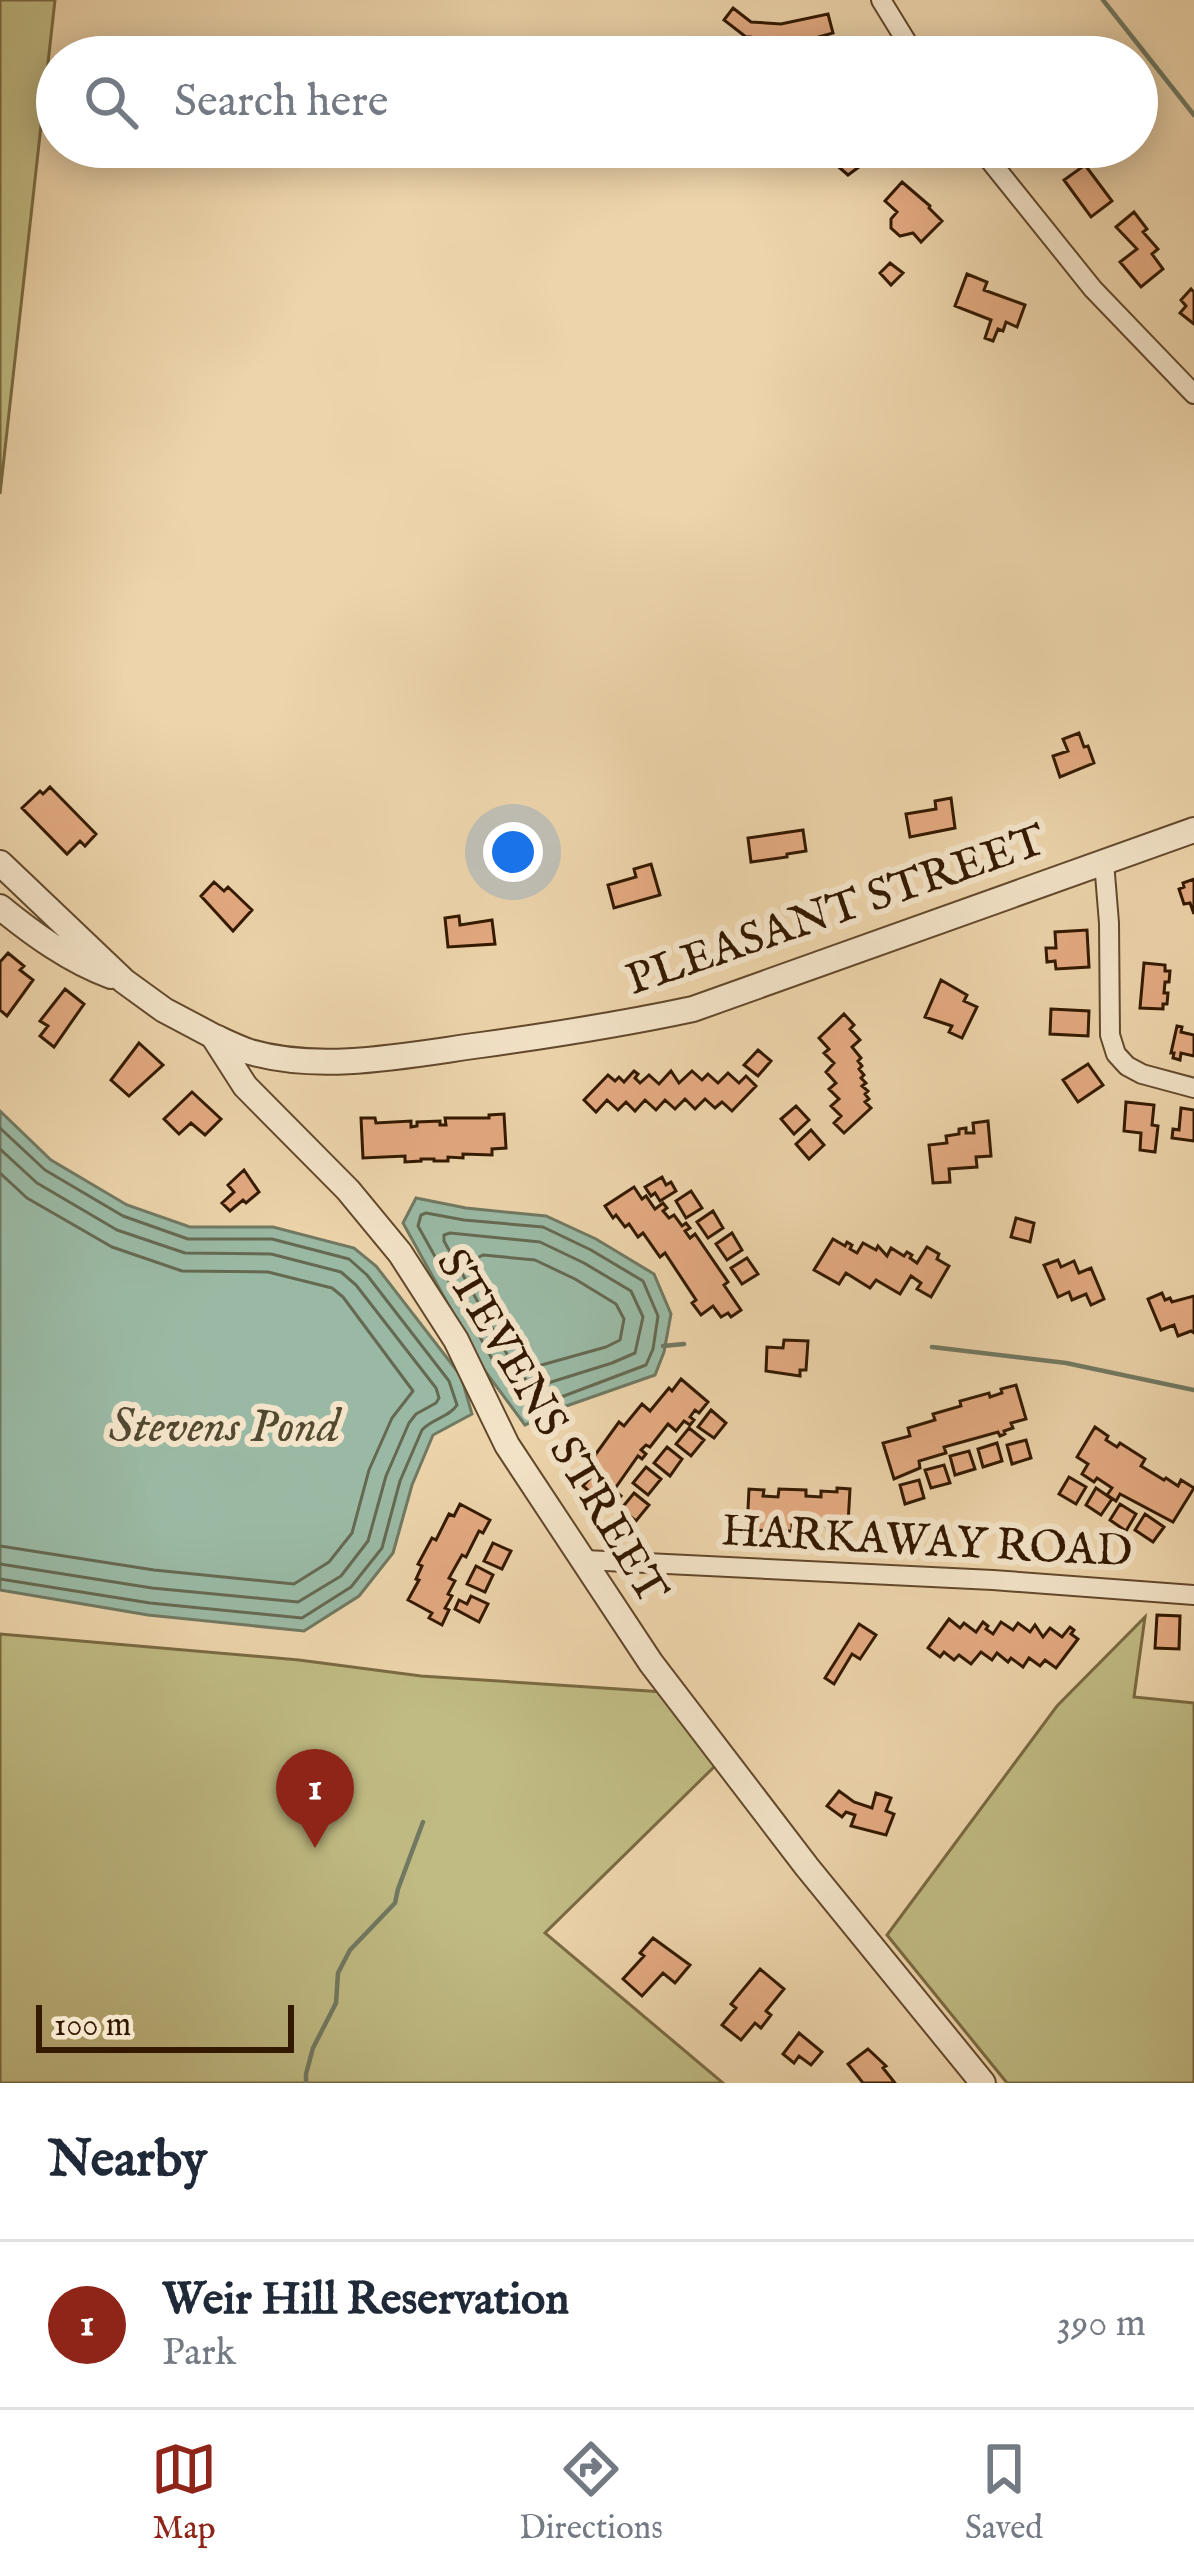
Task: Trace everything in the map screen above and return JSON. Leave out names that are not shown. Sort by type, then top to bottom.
[{"type":"street","points":[[881,0],[903,36]]},
{"type":"street","points":[[996,168],[1093,289],[1194,394]]},
{"type":"street","name":"PLEASANT STREET","points":[[214,1036],[250,1052],[319,1061],[367,1060],[613,1026],[693,1009],[1194,830]]},
{"type":"street","points":[[1104,862],[1110,1035],[1116,1054],[1142,1074],[1194,1088]]},
{"type":"street","name":"STEVENS STREET","points":[[0,863],[124,981],[164,1010],[214,1036],[245,1086],[348,1190],[400,1252],[456,1340],[508,1444],[651,1663],[807,1868],[983,2083]]},
{"type":"street","points":[[0,907],[36,936],[124,981]]},
{"type":"street","name":"HARKAWAY ROAD","points":[[585,1560],[1194,1595]]},
{"type":"shaded area","points":[[0,0],[55,0],[51,36],[36,36],[36,168],[0,494]]},
{"type":"shaded area","points":[[1145,1617],[1134,1697],[1194,1703],[1194,2083],[1007,2083],[887,1935],[1057,1706]]},
{"type":"shaded area","points":[[0,1634],[299,1660],[421,1676],[664,1692],[717,1764],[545,1933],[723,2083],[0,2083]]},
{"type":"water","name":"Stevens Pond","points":[[0,1111],[51,1160],[127,1205],[190,1227],[273,1227],[354,1248],[376,1266],[461,1376],[472,1414],[433,1435],[412,1485],[393,1553],[359,1596],[304,1631],[148,1615],[0,1590]]},
{"type":"water","points":[[416,1198],[546,1216],[654,1274],[671,1314],[655,1375],[525,1425],[485,1371],[403,1223]]},
{"type":"building","points":[[733,8],[751,22],[781,24],[828,14],[833,33],[745,36],[724,20]]},
{"type":"building","points":[[1087,168],[1112,201],[1091,217],[1064,180]]},
{"type":"building","points":[[902,182],[942,221],[921,242],[913,233],[900,236],[891,228],[897,212],[885,201]]},
{"type":"building","points":[[1134,212],[1158,249],[1152,254],[1163,269],[1141,287],[1120,262],[1137,249],[1116,227]]},
{"type":"building","points":[[890,263],[903,273],[891,285],[880,273]]},
{"type":"building","points":[[967,274],[987,282],[984,290],[1025,305],[1017,327],[1006,322],[993,341],[985,338],[991,320],[955,306]]},
{"type":"building","points":[[1191,289],[1194,324],[1180,313],[1186,306],[1181,300]]},
{"type":"building","points":[[1079,733],[1094,763],[1060,777],[1053,756],[1068,751],[1063,739]]},
{"type":"building","points":[[50,787],[96,834],[85,846],[80,841],[67,854],[22,808]]},
{"type":"building","points":[[951,798],[955,828],[910,837],[906,814],[936,809],[935,801]]},
{"type":"building","points":[[803,830],[806,851],[751,862],[748,838]]},
{"type":"building","points":[[651,864],[660,895],[614,908],[608,885],[636,877],[634,869]]},
{"type":"building","points":[[1194,879],[1194,914],[1179,889]]},
{"type":"building","points":[[214,882],[224,891],[228,887],[252,910],[233,931],[201,896]]},
{"type":"building","points":[[459,916],[460,925],[492,920],[495,944],[448,947],[445,918]]},
{"type":"building","points":[[1087,930],[1089,967],[1056,969],[1055,961],[1047,962],[1046,948],[1056,948],[1055,932]]},
{"type":"building","points":[[8,953],[33,980],[7,1016],[0,1010],[0,962]]},
{"type":"building","points":[[1144,963],[1165,965],[1165,971],[1170,971],[1163,1009],[1140,1008]]},
{"type":"building","points":[[941,980],[967,995],[964,1001],[977,1007],[962,1038],[949,1032],[952,1026],[925,1017]]},
{"type":"building","points":[[65,989],[84,1004],[54,1047],[40,1036],[48,1026],[40,1021]]},
{"type":"building","points":[[1051,1009],[1089,1011],[1088,1036],[1050,1034]]},
{"type":"building","points":[[844,1014],[860,1040],[852,1047],[861,1058],[859,1069],[866,1083],[862,1086],[869,1099],[865,1102],[871,1108],[844,1133],[834,1123],[841,1116],[831,1106],[839,1099],[829,1089],[836,1083],[826,1072],[834,1063],[819,1038]]},
{"type":"building","points":[[1177,1026],[1194,1035],[1194,1056],[1181,1053],[1180,1060],[1173,1058]]},
{"type":"building","points":[[139,1043],[163,1065],[129,1096],[111,1080]]},
{"type":"building","points":[[758,1050],[771,1061],[758,1076],[744,1065]]},
{"type":"building","points":[[1088,1064],[1103,1085],[1078,1102],[1063,1080]]},
{"type":"building","points":[[634,1071],[640,1083],[649,1075],[659,1084],[671,1071],[679,1083],[692,1071],[702,1080],[708,1074],[718,1083],[728,1073],[739,1083],[746,1076],[756,1086],[732,1111],[722,1102],[715,1108],[705,1099],[695,1109],[685,1099],[675,1109],[665,1100],[656,1110],[645,1100],[635,1111],[626,1102],[618,1110],[607,1100],[596,1112],[584,1100],[608,1075],[624,1082]]},
{"type":"building","points":[[192,1092],[221,1119],[205,1135],[191,1123],[179,1134],[164,1119]]},
{"type":"building","points":[[1126,1102],[1154,1105],[1155,1152],[1140,1150],[1141,1133],[1124,1131]]},
{"type":"building","points":[[796,1106],[809,1120],[794,1134],[781,1119]]},
{"type":"building","points":[[1181,1108],[1194,1110],[1194,1141],[1172,1138],[1173,1129],[1179,1130]]},
{"type":"building","points":[[504,1114],[506,1148],[492,1149],[492,1155],[405,1162],[405,1156],[363,1158],[361,1118],[375,1118],[376,1123],[411,1121],[411,1127],[417,1122],[446,1125],[445,1118]]},
{"type":"building","points":[[988,1121],[991,1156],[976,1157],[977,1167],[949,1169],[950,1182],[933,1183],[929,1145],[947,1143],[946,1136],[959,1134],[959,1129],[974,1133],[973,1123]]},
{"type":"building","points":[[811,1130],[824,1145],[809,1159],[796,1144]]},
{"type":"building","points":[[244,1170],[259,1192],[230,1211],[222,1203],[234,1192],[228,1185]]},
{"type":"building","points":[[662,1177],[676,1191],[660,1201],[645,1187]]},
{"type":"building","points":[[634,1187],[655,1209],[663,1203],[669,1218],[674,1215],[682,1226],[686,1223],[690,1228],[685,1231],[690,1238],[695,1234],[741,1310],[721,1317],[713,1306],[701,1315],[665,1253],[660,1257],[643,1233],[638,1237],[629,1224],[625,1227],[616,1215],[613,1218],[605,1206]]},
{"type":"building","points":[[691,1191],[702,1208],[686,1218],[676,1201]]},
{"type":"building","points":[[713,1211],[723,1228],[708,1238],[697,1222]]},
{"type":"building","points":[[1016,1218],[1034,1223],[1030,1242],[1011,1237]]},
{"type":"building","points":[[732,1233],[742,1250],[727,1260],[716,1244]]},
{"type":"building","points":[[833,1239],[845,1246],[847,1242],[857,1253],[863,1243],[876,1250],[878,1246],[887,1256],[891,1248],[904,1256],[907,1252],[917,1263],[927,1247],[949,1266],[931,1297],[917,1289],[921,1283],[911,1276],[900,1294],[876,1280],[870,1288],[846,1273],[839,1284],[814,1270]]},
{"type":"building","points":[[747,1258],[758,1274],[742,1284],[731,1268]]},
{"type":"building","points":[[1058,1260],[1061,1267],[1074,1261],[1079,1273],[1091,1268],[1104,1299],[1091,1305],[1086,1294],[1072,1300],[1069,1292],[1058,1297],[1044,1265]]},
{"type":"building","points":[[1162,1293],[1172,1302],[1194,1296],[1194,1333],[1178,1336],[1174,1325],[1161,1330],[1148,1299]]},
{"type":"building","points":[[784,1340],[808,1341],[806,1370],[800,1370],[800,1376],[766,1371],[767,1347],[783,1348]]},
{"type":"building","points":[[681,1379],[708,1402],[699,1413],[695,1410],[690,1425],[684,1421],[676,1431],[668,1424],[650,1447],[641,1450],[646,1454],[642,1459],[638,1456],[614,1490],[621,1496],[610,1509],[583,1486],[593,1475],[585,1469],[619,1422],[624,1426],[642,1404],[650,1411]]},
{"type":"building","points":[[1016,1385],[1026,1419],[1011,1423],[1013,1428],[1000,1436],[998,1432],[944,1447],[946,1453],[919,1461],[920,1468],[894,1479],[883,1443],[910,1436],[908,1428],[935,1420],[933,1414],[961,1406],[960,1401],[989,1393],[990,1397]]},
{"type":"building","points":[[711,1410],[726,1423],[714,1438],[698,1427]]},
{"type":"building","points":[[1095,1427],[1108,1436],[1106,1440],[1145,1459],[1141,1466],[1178,1486],[1181,1480],[1194,1488],[1173,1522],[1120,1494],[1116,1501],[1107,1495],[1112,1488],[1082,1474],[1088,1464],[1077,1457]]},
{"type":"building","points":[[689,1428],[704,1440],[691,1456],[676,1444]]},
{"type":"building","points":[[1026,1440],[1031,1458],[1012,1464],[1007,1445]]},
{"type":"building","points":[[997,1443],[1002,1461],[983,1467],[978,1449]]},
{"type":"building","points":[[667,1447],[682,1459],[670,1476],[654,1463]]},
{"type":"building","points":[[969,1451],[975,1469],[955,1475],[950,1456]]},
{"type":"building","points":[[944,1465],[950,1483],[931,1488],[925,1470]]},
{"type":"building","points":[[646,1467],[661,1479],[648,1495],[633,1483]]},
{"type":"building","points":[[1069,1477],[1086,1487],[1076,1504],[1059,1494]]},
{"type":"building","points":[[919,1480],[924,1498],[905,1504],[900,1485]]},
{"type":"building","points":[[837,1488],[850,1489],[848,1524],[835,1523],[834,1531],[820,1525],[820,1530],[804,1529],[804,1524],[792,1524],[792,1531],[785,1531],[785,1526],[776,1526],[776,1531],[747,1530],[749,1489],[764,1490],[763,1496],[778,1497],[779,1489],[806,1490],[806,1496],[821,1497],[821,1491],[837,1492]]},
{"type":"building","points":[[1096,1488],[1112,1499],[1101,1515],[1086,1505]]},
{"type":"building","points":[[634,1493],[649,1505],[636,1521],[621,1509]]},
{"type":"building","points":[[460,1504],[490,1520],[449,1578],[455,1581],[442,1625],[429,1618],[432,1613],[408,1600],[419,1580],[422,1566],[418,1564],[432,1538],[436,1540],[449,1514],[454,1516]]},
{"type":"building","points":[[1120,1504],[1136,1514],[1126,1531],[1110,1520]]},
{"type":"building","points":[[1145,1514],[1164,1527],[1153,1542],[1135,1530]]},
{"type":"building","points":[[493,1543],[511,1551],[502,1569],[484,1561]]},
{"type":"building","points":[[476,1566],[493,1575],[485,1592],[467,1584]]},
{"type":"building","points":[[471,1596],[488,1604],[479,1622],[455,1609],[459,1600],[467,1604]]},
{"type":"building","points":[[1157,1615],[1180,1616],[1179,1649],[1155,1648]]},
{"type":"building","points":[[949,1619],[976,1632],[983,1622],[993,1634],[1001,1622],[1013,1630],[1018,1623],[1030,1632],[1035,1625],[1043,1637],[1050,1628],[1062,1637],[1070,1627],[1078,1639],[1056,1668],[1045,1660],[1040,1666],[1029,1658],[1023,1667],[997,1653],[992,1660],[981,1652],[971,1664],[959,1655],[954,1660],[944,1652],[940,1657],[928,1648]]},
{"type":"building","points":[[859,1624],[876,1635],[860,1659],[852,1654],[834,1684],[825,1678]]},
{"type":"building","points":[[839,1791],[872,1808],[876,1793],[891,1798],[886,1811],[894,1814],[886,1835],[851,1826],[855,1815],[846,1812],[842,1817],[827,1806]]},
{"type":"building","points":[[653,1938],[690,1965],[675,1983],[663,1973],[642,1996],[623,1979]]},
{"type":"building","points":[[760,1969],[784,1989],[766,2011],[771,2015],[761,2028],[755,2023],[741,2040],[722,2025],[736,2008],[731,2004]]},
{"type":"building","points":[[799,2033],[822,2052],[811,2065],[799,2056],[794,2063],[783,2054]]},
{"type":"building","points":[[868,2049],[895,2083],[863,2083],[848,2064]]},
{"type":"waterway","points":[[1103,0],[1131,36]]},
{"type":"waterway","points":[[1158,70],[1194,115]]},
{"type":"waterway","points":[[663,1346],[684,1344]]},
{"type":"waterway","points":[[932,1347],[1066,1363],[1194,1390]]},
{"type":"waterway","points":[[306,2083],[313,2048],[336,2003],[338,1973],[350,1950],[395,1903],[423,1822]]},
{"type":"place","name":"Weir Hill Reservation","points":[[315,1848]]}]
